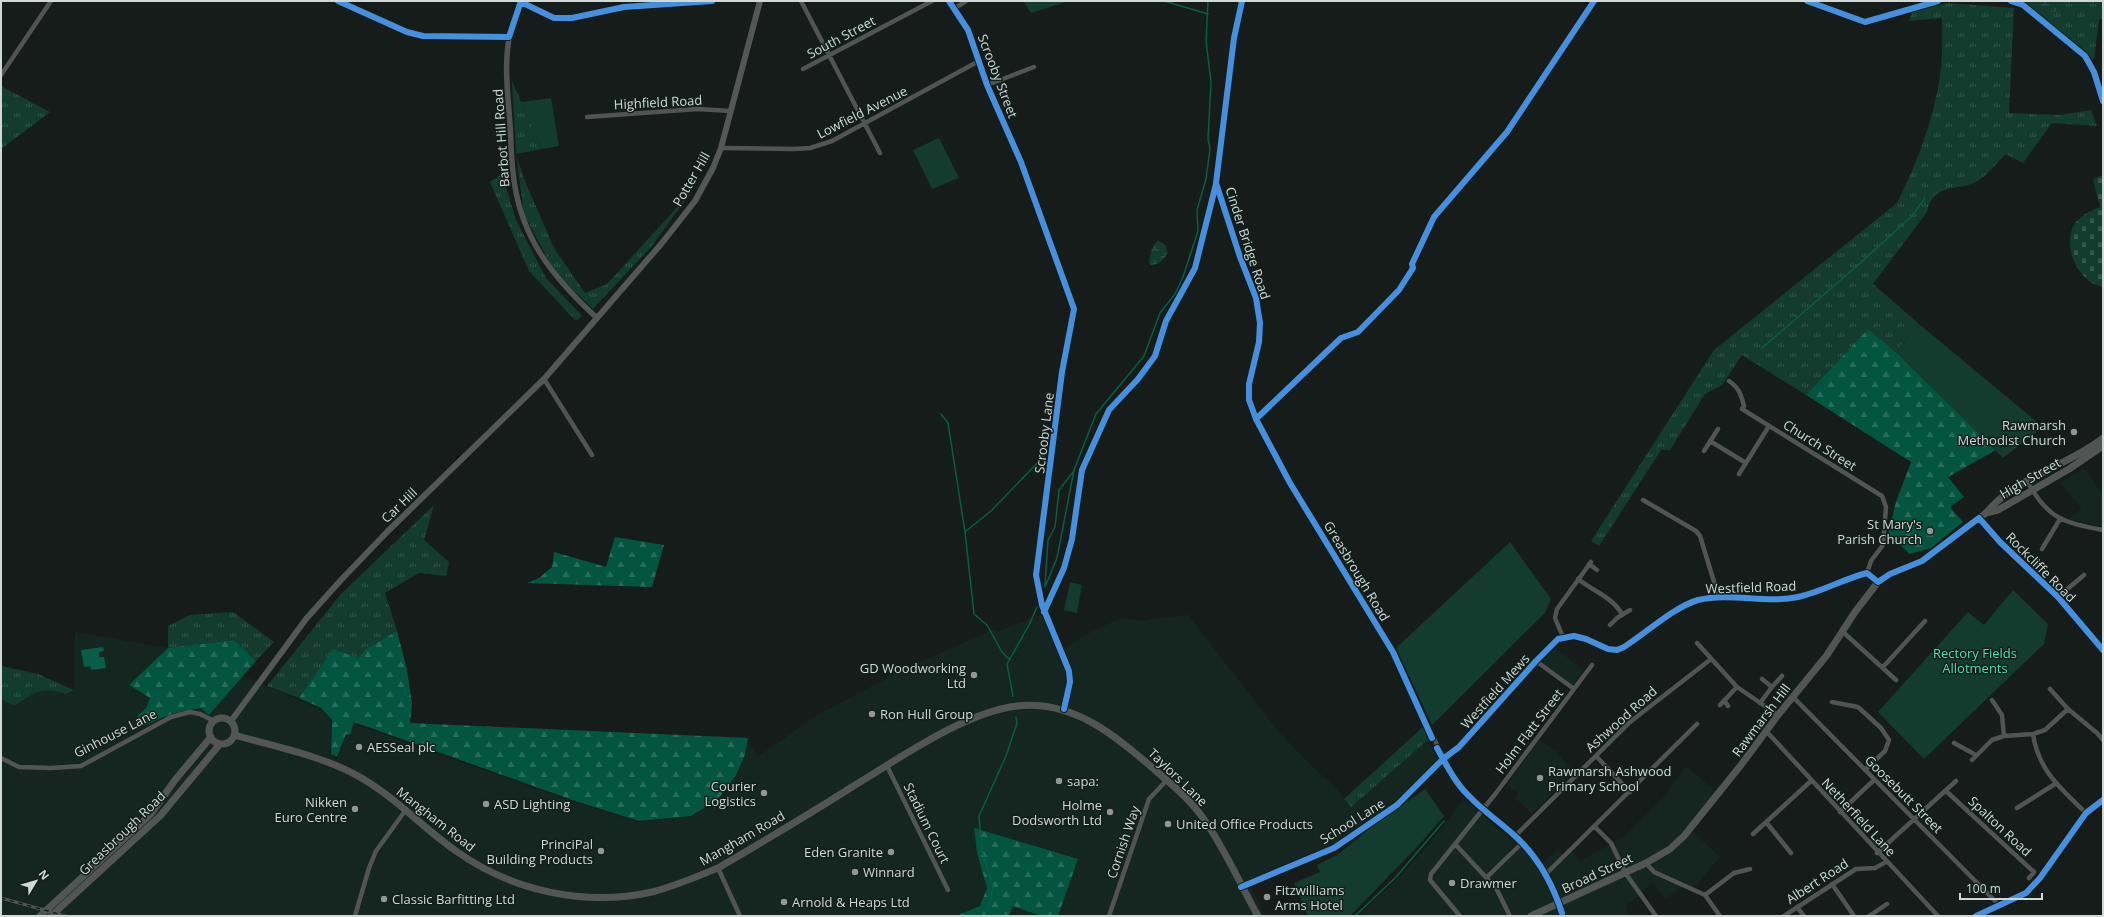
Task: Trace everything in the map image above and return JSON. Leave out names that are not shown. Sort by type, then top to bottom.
[{"type":"main road","name":"Potter Hill","points":[[597,318],[662,243],[694,201],[713,168],[721,148],[760,1]]},
{"type":"main road","name":"Car Hill","points":[[231,721],[306,619],[340,581],[388,531],[544,379],[597,318]]},
{"type":"main road","name":"High Street","points":[[1878,582],[1890,574],[1922,561],[1986,513],[1994,503],[2027,481],[2090,448],[2103,438]]},
{"type":"main road","name":"High Street","points":[[1986,513],[1998,510],[2069,469],[2103,446]]},
{"type":"main road","name":"Rawmarsh Hill","points":[[1648,862],[1670,849],[1684,836],[1741,765],[1778,715],[1827,655],[1855,612],[1878,582]]},
{"type":"main road","name":"Mangham Road","points":[[234,735],[338,766],[358,776],[456,851],[472,862],[505,879],[544,892],[583,897],[628,895],[652,892],[718,868],[954,727],[997,710],[1025,706],[1041,706],[1064,709],[1089,719],[1124,743]]},
{"type":"main road","points":[[214,721],[224,718],[231,721],[234,728],[234,735]]},
{"type":"main road","name":"Greasbrough Road","points":[[40,916],[151,814],[211,737],[210,728],[214,721]]},
{"type":"main road","name":"Greasbrough Road","points":[[52,916],[160,816],[220,744],[229,742],[234,735]]},
{"type":"main road","points":[[211,737],[220,744]]},
{"type":"main road","name":"Taylors Lane","points":[[1124,743],[1167,780],[1202,816],[1258,916]]},
{"type":"main road","name":"Broad Street","points":[[1531,916],[1626,874],[1648,862]]},
{"type":"street","points":[[1,75],[51,1]]},
{"type":"street","points":[[338,1],[406,32],[423,36],[509,37]]},
{"type":"street","points":[[521,2],[554,18],[572,18],[624,7],[712,1]]},
{"type":"street","points":[[801,1],[880,154]]},
{"type":"street","name":"South Street","points":[[803,69],[932,1]]},
{"type":"street","name":"Scrooby Street","points":[[949,1],[968,30],[987,85],[1021,162]]},
{"type":"street","points":[[955,8],[966,1]]},
{"type":"street","name":"Cinder Bridge Road","points":[[1242,1],[1234,38],[1216,183],[1240,257],[1256,298],[1260,323],[1259,342],[1249,384],[1249,400],[1256,419]]},
{"type":"street","points":[[1807,1],[1865,22],[1938,1]]},
{"type":"street","points":[[2011,1],[2023,5],[2086,56],[2094,72],[2103,101]]},
{"type":"street","name":"Barbot Hill Road","points":[[521,2],[509,37],[508,84],[513,172],[523,217],[535,246],[554,276],[597,318]]},
{"type":"street","name":"Lowfield Avenue","points":[[721,148],[810,148],[832,142],[979,61]]},
{"type":"street","points":[[987,85],[1034,67]]},
{"type":"street","name":"Highfield Road","points":[[587,117],[698,109],[730,111]]},
{"type":"street","name":"Scrooby Lane","points":[[1021,162],[1074,309],[1062,372],[1036,575],[1044,612],[1069,671],[1070,682],[1064,709]]},
{"type":"street","points":[[544,379],[592,455]]},
{"type":"street","name":"Church Street","points":[[1729,381],[1737,386],[1741,393],[1744,406],[1742,409],[1882,496],[1886,507],[1883,545],[1871,561],[1867,573]]},
{"type":"street","name":"Greasbrough Road","points":[[1256,419],[1290,483],[1392,652],[1426,723],[1442,761],[1462,788],[1522,842],[1545,875],[1559,904]]},
{"type":"street","points":[[1739,474],[1769,426]]},
{"type":"street","points":[[1704,451],[1718,429]]},
{"type":"street","points":[[1710,441],[1746,463]]},
{"type":"street","points":[[2027,481],[2040,503],[2060,519],[2103,530]]},
{"type":"street","points":[[1643,500],[1696,531],[1700,536],[1719,598]]},
{"type":"street","name":"Rockcliffe Road","points":[[1979,518],[2000,542],[2058,597],[2103,650]]},
{"type":"street","points":[[2042,549],[2060,519]]},
{"type":"street","points":[[1563,637],[1555,614],[1560,603],[1590,563],[1597,570]]},
{"type":"street","points":[[1867,573],[1878,582]]},
{"type":"street","name":"Westfield Road","points":[[1563,637],[1579,637],[1608,649],[1617,650],[1624,647],[1692,602],[1719,598],[1764,600],[1797,598],[1867,573]]},
{"type":"street","points":[[2058,597],[2084,575]]},
{"type":"street","points":[[1578,579],[1594,592],[1613,602],[1622,614]]},
{"type":"street","points":[[1610,625],[1622,614],[1630,610]]},
{"type":"street","points":[[1883,668],[1925,621]]},
{"type":"street","points":[[1843,632],[1896,680]]},
{"type":"street","name":"Westfield Mews","points":[[1442,761],[1459,747],[1555,641],[1563,637]]},
{"type":"street","points":[[1697,643],[1737,687],[1778,715]]},
{"type":"street","name":"Ashwood Road","points":[[1515,836],[1642,712],[1711,659]]},
{"type":"street","points":[[1536,661],[1574,689]]},
{"type":"street","name":"Holm Flatt Street","points":[[1460,916],[1430,877],[1433,871],[1484,808],[1592,665]]},
{"type":"street","points":[[1760,703],[1782,676]]},
{"type":"street","points":[[1762,679],[1772,687]]},
{"type":"street","points":[[1720,705],[1737,687]]},
{"type":"street","points":[[2050,689],[2068,709],[2097,733],[2103,740]]},
{"type":"street","name":"Goosebutt Street","points":[[1793,697],[2000,906]]},
{"type":"street","points":[[1724,700],[1728,706]]},
{"type":"street","points":[[1992,700],[2002,715],[2004,736]]},
{"type":"street","points":[[1832,702],[1858,707],[1881,728],[1888,740],[1885,751],[1865,770]]},
{"type":"street","points":[[1972,760],[1992,740],[2004,736],[2033,734],[2045,730],[2068,709]]},
{"type":"street","name":"Ginhouse Lane","points":[[1,758],[19,768],[81,766],[171,716],[190,712],[200,714],[214,721]]},
{"type":"street","points":[[1545,875],[1697,724]]},
{"type":"street","name":"Netherfield Lane","points":[[1766,731],[1877,853],[1938,916]]},
{"type":"street","points":[[2033,734],[2038,759],[2055,784],[2086,813]]},
{"type":"street","points":[[1954,743],[1976,755]]},
{"type":"street","points":[[1596,756],[1630,792]]},
{"type":"street","name":"School Lane","points":[[1241,887],[1334,848],[1397,806],[1442,761]]},
{"type":"street","name":"Stadium Court","points":[[887,766],[948,890]]},
{"type":"street","name":"Cornish Way","points":[[1109,916],[1149,799],[1167,780]]},
{"type":"street","points":[[1840,812],[1874,780]]},
{"type":"street","points":[[1753,834],[1811,781]]},
{"type":"street","points":[[1877,853],[1956,781]]},
{"type":"street","points":[[2017,808],[2055,784]]},
{"type":"street","name":"Spalton Road","points":[[1946,791],[2034,872],[2029,878]]},
{"type":"street","points":[[1976,916],[2026,893],[2086,813],[2103,800]]},
{"type":"street","points":[[355,916],[369,868],[376,851],[405,811]]},
{"type":"street","points":[[1766,822],[1791,853]]},
{"type":"street","points":[[1595,827],[1613,845],[1626,874],[1656,916]]},
{"type":"street","points":[[1487,877],[1522,842]]},
{"type":"street","points":[[1456,844],[1496,888],[1510,916]]},
{"type":"street","points":[[1648,862],[1654,872],[1705,895],[1720,916]]},
{"type":"street","name":"Albert Road","points":[[1784,916],[1856,868],[1875,868],[1886,862]]},
{"type":"street","points":[[718,868],[740,916]]},
{"type":"street","points":[[1705,895],[1734,873],[1750,868]]},
{"type":"street","points":[[1832,884],[1854,916]]},
{"type":"street","points":[[1869,916],[1887,904]]},
{"type":"street","points":[[1797,907],[1804,916]]},
{"type":"shaded area","points":[[2084,468],[2103,495],[2103,527],[2069,519],[2080,510],[2081,507],[2060,483]]},
{"type":"shaded area","points":[[1042,614],[1058,652],[1094,630],[1122,618],[1145,621],[1156,618],[1188,615],[1278,731],[1335,787],[1350,807],[1428,740],[1443,768],[1399,807],[1331,853],[1250,886],[1266,916],[1058,916],[1078,859],[974,828],[977,853],[987,889],[980,906],[956,916],[1,916],[1,699],[14,706],[31,694],[49,688],[66,694],[74,690],[75,632],[168,648],[129,685],[150,698],[146,708],[137,716],[143,726],[174,713],[201,708],[209,715],[243,676],[320,709],[332,720],[330,754],[337,759],[346,735],[350,736],[354,724],[575,802],[639,822],[692,816],[715,803],[725,793],[736,775],[746,755],[747,742],[759,756],[814,717],[906,668],[995,629],[996,632]]},
{"type":"shaded area","points":[[103,647],[104,651],[99,652],[99,657],[104,657],[106,668],[91,670],[90,666],[84,667],[81,650]]},
{"type":"shaded area","points":[[1554,647],[1584,670],[1573,686],[1541,662]]},
{"type":"shaded area","name":"Rawmarsh Ashwood Primary School","points":[[1539,740],[1555,751],[1574,771],[1532,814],[1515,798],[1518,793],[1507,785]]},
{"type":"shaded area","points":[[1686,766],[1719,794],[1690,829],[1720,857],[1693,889],[1684,886],[1665,899],[1653,882],[1640,893],[1641,895],[1625,906],[1629,916],[1358,916],[1393,883],[1431,842],[1464,799],[1516,844],[1507,853],[1509,855],[1522,843],[1539,866],[1558,849],[1565,856],[1571,850],[1580,861],[1625,836],[1664,797]]},
{"type":"shaded area","points":[[1013,906],[1041,916],[1009,916]]},
{"type":"green space","points":[[1023,1],[1069,1],[1031,13]]},
{"type":"green space","points":[[2022,1],[2103,1],[2103,19],[2099,19],[2094,60]]},
{"type":"green space","points":[[2024,1],[2057,1],[2062,9],[2047,14]]},
{"type":"green space","points":[[1947,3],[2014,8],[2009,113],[2060,115],[2091,110],[2097,126],[2052,123],[2023,163],[2006,154],[1980,180],[1968,185],[1940,192],[1934,196],[1927,212],[1873,284],[1919,324],[1896,352],[1868,329],[1806,395],[1742,355],[1722,385],[1705,394],[1670,450],[1661,450],[1599,546],[1591,541],[1714,350],[1897,203],[1918,157],[1929,126],[1937,93],[1942,62],[1942,18],[1909,21],[1912,12]]},
{"type":"green space","points":[[512,81],[542,149],[516,154]]},
{"type":"green space","points":[[1,86],[50,112],[1,149]]},
{"type":"green space","points":[[551,98],[559,146],[542,149],[521,102]]},
{"type":"green space","points":[[939,138],[959,178],[932,189],[913,150]]},
{"type":"green space","points":[[516,154],[524,179],[554,248],[585,293],[607,284],[692,191],[652,246],[593,309],[555,273],[524,214]]},
{"type":"green space","points":[[502,174],[516,220],[546,278],[582,316],[576,321],[529,271],[490,182]]},
{"type":"green space","points":[[2103,175],[2103,287],[2087,279],[2081,273],[2072,256],[2070,238],[2072,229],[2077,221],[2100,207],[2093,179]]},
{"type":"green space","points":[[1158,240],[1166,246],[1168,253],[1160,262],[1150,265],[1151,251]]},
{"type":"green space","points":[[1919,324],[2043,427],[2003,458],[1896,352]]},
{"type":"green space","points":[[1868,329],[1896,352],[1996,450],[1948,477],[1964,497],[1950,507],[1963,522],[1931,548],[1910,554],[1888,534],[1896,502],[1911,462],[1806,395]]},
{"type":"green space","points":[[434,505],[424,540],[449,562],[446,576],[419,573],[385,593],[397,631],[366,649],[358,658],[333,650],[299,698],[267,686],[341,594]]},
{"type":"green space","points":[[615,537],[664,545],[652,587],[527,583],[539,578],[552,567],[554,552],[606,567]]},
{"type":"green space","points":[[1510,542],[1551,599],[1545,613],[1432,725],[1396,648]]},
{"type":"green space","points":[[1070,582],[1082,585],[1077,613],[1064,610]]},
{"type":"green space","name":"Rectory Fields Allotments","points":[[2013,590],[2048,624],[2044,644],[1924,759],[1878,712],[1968,612],[1984,625]]},
{"type":"green space","points":[[233,612],[274,642],[256,661],[234,640],[168,648],[168,626],[190,615]]},
{"type":"green space","points":[[397,631],[407,670],[412,704],[410,723],[748,738],[745,755],[736,775],[724,792],[714,802],[691,816],[639,821],[575,801],[354,722],[350,735],[346,734],[337,757],[331,754],[332,720],[321,708],[299,698],[333,649],[358,658],[366,649]]},
{"type":"green space","points":[[234,640],[256,661],[209,715],[201,708],[174,713],[143,726],[137,716],[146,708],[150,698],[129,685],[168,648]]},
{"type":"green space","points":[[1,666],[38,674],[74,690],[66,694],[50,691],[38,692],[27,697],[14,706],[1,699]]},
{"type":"green space","points":[[1423,727],[1428,740],[1351,807],[1344,799]]},
{"type":"green space","points":[[1425,789],[1444,816],[1416,848],[1350,916],[1308,916],[1294,883],[1320,872],[1317,865],[1337,855],[1373,826]]},
{"type":"green space","points":[[974,828],[1078,859],[1058,916],[1041,916],[1013,906],[1009,916],[956,916],[980,906],[987,888],[977,853]]},
{"type":"waterway","points":[[1164,1],[1208,14]]},
{"type":"waterway","points":[[1045,587],[1057,558],[1074,470],[1096,414],[1144,356],[1160,313],[1175,294],[1183,277],[1198,231],[1197,210],[1206,179],[1210,149],[1208,139],[1211,82],[1206,41],[1208,1]]},
{"type":"waterway","points":[[1762,348],[1912,216],[1925,198]]},
{"type":"waterway","points":[[941,414],[948,423],[965,532],[974,614],[987,625],[1002,652],[1010,660]]},
{"type":"waterway","points":[[966,531],[991,511],[1044,456]]},
{"type":"waterway","points":[[1045,585],[1048,540],[1055,527],[1059,490],[1073,472]]},
{"type":"waterway","points":[[1013,696],[1007,664],[1029,625],[1037,607]]},
{"type":"waterway","points":[[985,916],[990,905],[993,886],[982,851],[979,816],[1006,756],[1017,723],[1016,717]]},
{"type":"waterway","points":[[1355,916],[1396,877],[1444,821]]},
{"type":"railway","points":[[1,898],[66,916]]},
{"type":"cycle path","points":[[338,1],[407,32],[423,36],[509,37],[521,1]]},
{"type":"cycle path","points":[[521,2],[554,18],[572,18],[624,7],[712,1]]},
{"type":"cycle path","points":[[949,1],[968,30],[987,85],[1021,162],[1074,309],[1062,372],[1036,575],[1042,605],[1069,671],[1070,682],[1064,709]]},
{"type":"cycle path","points":[[1242,1],[1234,38],[1216,183],[1240,257],[1256,298],[1260,323],[1259,342],[1249,384],[1249,400],[1256,419],[1290,483],[1393,652],[1432,738]]},
{"type":"cycle path","points":[[1256,419],[1341,338],[1358,332],[1399,290],[1413,268],[1412,264],[1434,217],[1507,132],[1594,1]]},
{"type":"cycle path","points":[[1807,1],[1865,22],[1938,1]]},
{"type":"cycle path","points":[[2011,1],[2023,5],[2085,56],[2094,72],[2103,101]]},
{"type":"cycle path","points":[[1044,612],[1064,568],[1072,539],[1082,470],[1109,410],[1138,379],[1155,356],[1166,321],[1195,268],[1216,184]]},
{"type":"cycle path","points":[[1241,887],[1334,848],[1397,805],[1443,759],[1459,747],[1536,661],[1558,639],[1574,636],[1586,639],[1608,649],[1617,650],[1633,641],[1679,608],[1698,600],[1723,597],[1786,599],[1807,595],[1867,573],[1878,582],[1890,574],[1922,561],[1979,518],[2000,542],[2058,597],[2103,650]]},
{"type":"cycle path","points":[[1437,748],[1451,773],[1464,791],[1480,807],[1515,836],[1537,862],[1554,892],[1562,913]]},
{"type":"cycle path","points":[[1976,916],[2026,893],[2040,878],[2086,813],[2103,800]]},
{"type":"place","name":"Rawmarsh Methodist Church","points":[[2074,432]]},
{"type":"place","name":"St Mary's Parish Church","points":[[1930,531]]},
{"type":"place","name":"GD Woodworking Ltd","points":[[974,675]]},
{"type":"place","name":"Ron Hull Group","points":[[872,714]]},
{"type":"place","name":"AESSeal plc","points":[[359,747]]},
{"type":"place","name":"Rawmarsh Ashwood Primary School","points":[[1540,778]]},
{"type":"place","name":"sapa:","points":[[1059,781]]},
{"type":"place","name":"Courier Logistics","points":[[764,793]]},
{"type":"place","name":"ASD Lighting","points":[[486,804]]},
{"type":"place","name":"Nikken Euro Centre","points":[[355,809]]},
{"type":"place","name":"Holme Dodsworth Ltd","points":[[1110,812]]},
{"type":"place","name":"United Office Products","points":[[1168,824]]},
{"type":"place","name":"PrinciPal Building Products","points":[[601,851]]},
{"type":"place","name":"Eden Granite","points":[[891,852]]},
{"type":"place","name":"Winnard","points":[[855,872]]},
{"type":"place","name":"Drawmer","points":[[1452,883]]},
{"type":"place","name":"Fitzwilliams Arms Hotel","points":[[1267,897]]},
{"type":"place","name":"Classic Barfitting Ltd","points":[[384,899]]},
{"type":"place","name":"Arnold & Heaps Ltd","points":[[784,902]]}]
